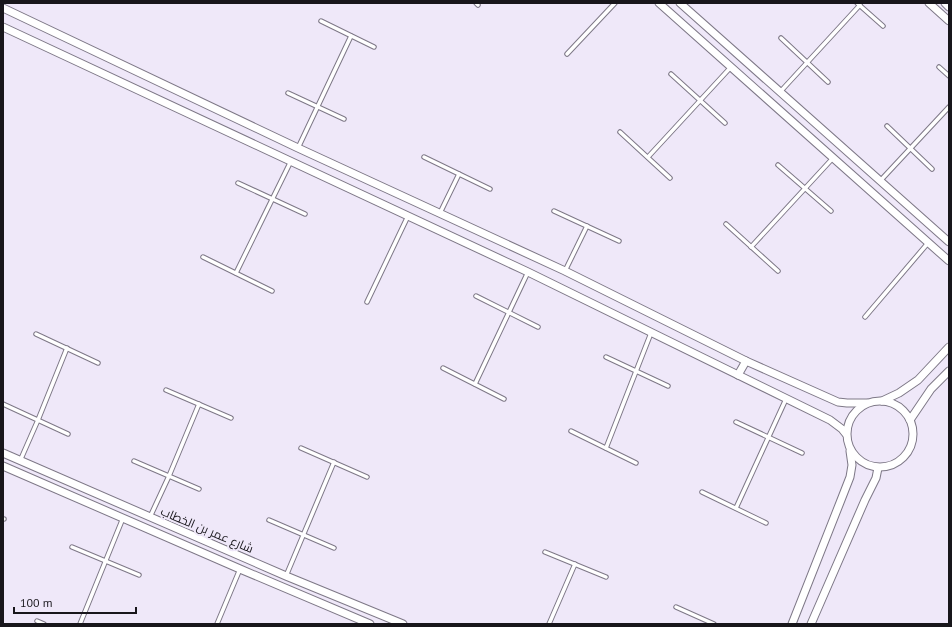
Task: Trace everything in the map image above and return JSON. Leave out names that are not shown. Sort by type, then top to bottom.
[{"type":"street","points":[[659,3],[949,262]]},
{"type":"street","points":[[680,3],[949,242]]},
{"type":"street","points":[[929,3],[949,21]]},
{"type":"street","points":[[945,3],[949,7]]},
{"type":"street","points":[[3,8],[298,148],[565,271],[746,361],[838,402],[890,402],[903,411],[910,420],[913,440],[906,455],[894,465],[878,468],[869,466],[861,462],[849,449]]},
{"type":"street","points":[[3,27],[528,272],[786,398],[835,423],[846,434]]},
{"type":"street","points":[[906,223],[916,213]]},
{"type":"street","points":[[882,401],[899,393],[918,380],[949,348]]},
{"type":"street","points":[[738,375],[746,361]]},
{"type":"street","points":[[910,420],[928,393],[949,371]]},
{"type":"street","points":[[792,624],[850,477],[852,465],[847,442],[847,426],[854,413],[866,403]]},
{"type":"street","name":"شارع عمر بن الخطاب","points":[[3,453],[150,518],[403,624]]},
{"type":"street","name":"شارع عمر بن الخطاب","points":[[3,466],[365,623]]},
{"type":"street","points":[[811,624],[864,500],[876,478],[878,468]]},
{"type":"lane","points":[[567,54],[615,3]]},
{"type":"lane","points":[[780,92],[858,4],[883,26]]},
{"type":"lane","points":[[320,21],[374,47]]},
{"type":"lane","points":[[298,148],[351,36]]},
{"type":"lane","points":[[780,38],[828,82]]},
{"type":"lane","points":[[648,158],[731,67]]},
{"type":"lane","points":[[939,67],[949,76]]},
{"type":"lane","points":[[671,74],[725,123]]},
{"type":"lane","points":[[288,93],[344,119]]},
{"type":"lane","points":[[880,181],[949,107]]},
{"type":"lane","points":[[887,126],[932,169]]},
{"type":"lane","points":[[620,132],[670,178]]},
{"type":"lane","points":[[424,157],[490,189]]},
{"type":"lane","points":[[751,247],[832,158]]},
{"type":"lane","points":[[236,273],[291,161]]},
{"type":"lane","points":[[778,165],[831,212]]},
{"type":"lane","points":[[440,214],[459,174]]},
{"type":"lane","points":[[238,183],[305,214]]},
{"type":"lane","points":[[554,211],[619,241]]},
{"type":"lane","points":[[367,302],[408,216]]},
{"type":"lane","points":[[726,224],[778,271]]},
{"type":"lane","points":[[565,271],[587,226]]},
{"type":"lane","points":[[865,317],[928,243]]},
{"type":"lane","points":[[202,257],[272,290]]},
{"type":"lane","points":[[475,384],[528,272]]},
{"type":"lane","points":[[476,296],[538,327]]},
{"type":"lane","points":[[606,448],[651,333]]},
{"type":"lane","points":[[36,334],[98,362]]},
{"type":"lane","points":[[20,460],[67,348]]},
{"type":"lane","points":[[606,357],[668,386]]},
{"type":"lane","points":[[443,368],[504,399]]},
{"type":"lane","points":[[166,390],[231,418]]},
{"type":"lane","points":[[736,508],[786,398]]},
{"type":"lane","points":[[3,404],[68,434]]},
{"type":"lane","points":[[150,518],[199,404]]},
{"type":"lane","points":[[736,422],[802,454]]},
{"type":"lane","points":[[571,431],[636,463]]},
{"type":"lane","points":[[301,448],[367,476]]},
{"type":"lane","points":[[134,461],[199,489]]},
{"type":"lane","points":[[286,576],[334,462]]},
{"type":"lane","points":[[702,492],[766,523]]},
{"type":"lane","points":[[80,624],[123,518]]},
{"type":"lane","points":[[269,520],[334,548]]},
{"type":"lane","points":[[72,547],[139,575]]},
{"type":"lane","points":[[545,552],[606,577]]},
{"type":"lane","points":[[549,624],[575,564]]},
{"type":"lane","points":[[217,624],[240,569]]},
{"type":"lane","points":[[676,607],[705,622],[714,624]]},
{"type":"lane","points":[[37,621],[44,624]]}]
